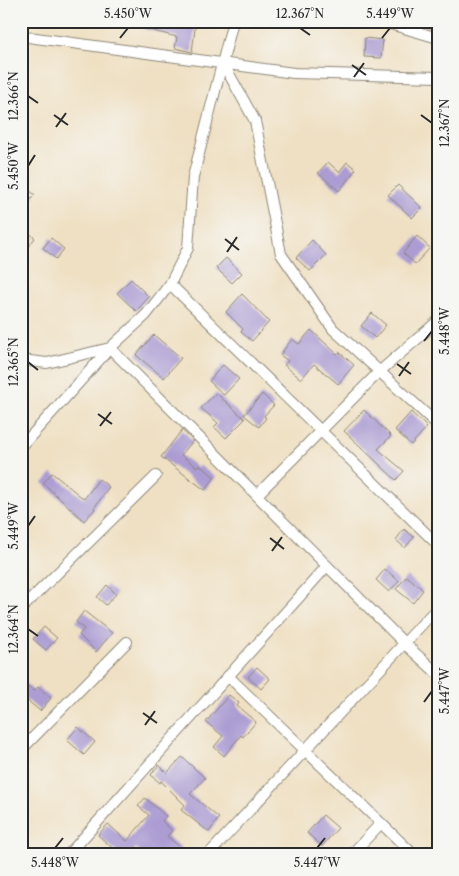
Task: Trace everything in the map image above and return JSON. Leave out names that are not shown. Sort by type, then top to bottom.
[{"type":"street","points":[[21,447],[110,348],[146,315],[170,284],[188,248],[193,177],[233,21]]},
{"type":"street","points":[[380,21],[438,38]]},
{"type":"street","points":[[21,36],[294,73],[438,77]]},
{"type":"street","points":[[223,63],[255,121],[281,254],[333,329],[438,425]]},
{"type":"street","points":[[170,284],[438,544]]},
{"type":"street","points":[[257,496],[379,372],[438,321]]},
{"type":"street","points":[[21,360],[47,363],[110,348]]},
{"type":"street","points":[[110,348],[405,644],[438,674]]},
{"type":"street","points":[[21,609],[156,476]]},
{"type":"street","points":[[68,855],[327,566]]},
{"type":"street","points":[[208,855],[438,607]]},
{"type":"street","points":[[21,750],[126,642]]},
{"type":"street","points":[[228,676],[414,855]]},
{"type":"street","points":[[351,855],[381,823]]},
{"type":"building","points":[[130,21],[196,21],[192,52],[175,48],[177,37],[129,25]]},
{"type":"building","points":[[365,38],[383,40],[381,58],[364,57]]},
{"type":"building","points":[[328,162],[339,172],[347,162],[356,169],[339,191],[318,173]]},
{"type":"building","points":[[21,183],[35,195],[21,209]]},
{"type":"building","points":[[398,185],[422,208],[412,218],[388,195]]},
{"type":"building","points":[[21,226],[35,238],[27,248],[21,243]]},
{"type":"building","points":[[417,236],[430,248],[415,264],[403,253]]},
{"type":"building","points":[[51,238],[64,249],[56,259],[43,248]]},
{"type":"building","points":[[312,240],[326,255],[310,271],[296,258]]},
{"type":"building","points":[[226,258],[242,273],[232,283],[216,268]]},
{"type":"building","points":[[131,279],[149,297],[136,311],[117,293]]},
{"type":"building","points":[[242,294],[269,322],[252,341],[241,332],[243,329],[226,312]]},
{"type":"building","points":[[372,313],[386,325],[375,338],[361,326]]},
{"type":"building","points":[[311,330],[337,354],[339,352],[354,365],[338,384],[314,364],[301,379],[284,365],[288,361],[280,355],[292,339],[299,344]]},
{"type":"building","points":[[154,335],[181,358],[164,378],[136,355]]},
{"type":"building","points":[[223,365],[239,379],[224,395],[209,381]]},
{"type":"building","points":[[216,393],[245,419],[226,438],[214,427],[218,423],[201,408]]},
{"type":"building","points":[[262,394],[274,405],[264,416],[266,418],[259,427],[244,415]]},
{"type":"building","points":[[364,410],[391,436],[378,449],[404,471],[396,480],[344,431]]},
{"type":"building","points":[[411,412],[427,427],[411,445],[395,430]]},
{"type":"building","points":[[182,430],[193,441],[181,455],[215,477],[205,490],[161,457]]},
{"type":"building","points":[[52,473],[84,499],[99,479],[109,487],[95,509],[84,521],[43,483]]},
{"type":"building","points":[[404,529],[414,537],[405,548],[396,540]]},
{"type":"building","points":[[385,569],[399,581],[389,592],[376,580]]},
{"type":"building","points":[[407,576],[423,590],[413,603],[396,589]]},
{"type":"building","points":[[107,585],[116,594],[106,605],[97,597]]},
{"type":"building","points":[[84,611],[112,633],[96,652],[79,635],[84,629],[76,622]]},
{"type":"building","points":[[44,627],[57,638],[46,650],[33,639]]},
{"type":"building","points":[[257,667],[270,679],[261,689],[248,677]]},
{"type":"building","points":[[21,680],[34,691],[38,687],[51,698],[40,711],[21,695]]},
{"type":"building","points":[[229,695],[239,703],[237,706],[256,722],[243,737],[241,735],[224,756],[214,747],[223,736],[206,722]]},
{"type":"building","points":[[78,727],[95,742],[84,755],[67,740]]},
{"type":"building","points":[[182,757],[205,778],[190,794],[219,818],[209,832],[181,810],[185,805],[161,781],[160,783],[151,775],[159,765],[167,773]]},
{"type":"building","points":[[145,798],[166,816],[162,821],[172,831],[167,836],[189,855],[144,855],[136,848],[131,855],[120,855],[98,835],[108,824],[127,841],[149,815],[138,806]]},
{"type":"building","points":[[323,815],[338,828],[322,846],[307,833]]}]
